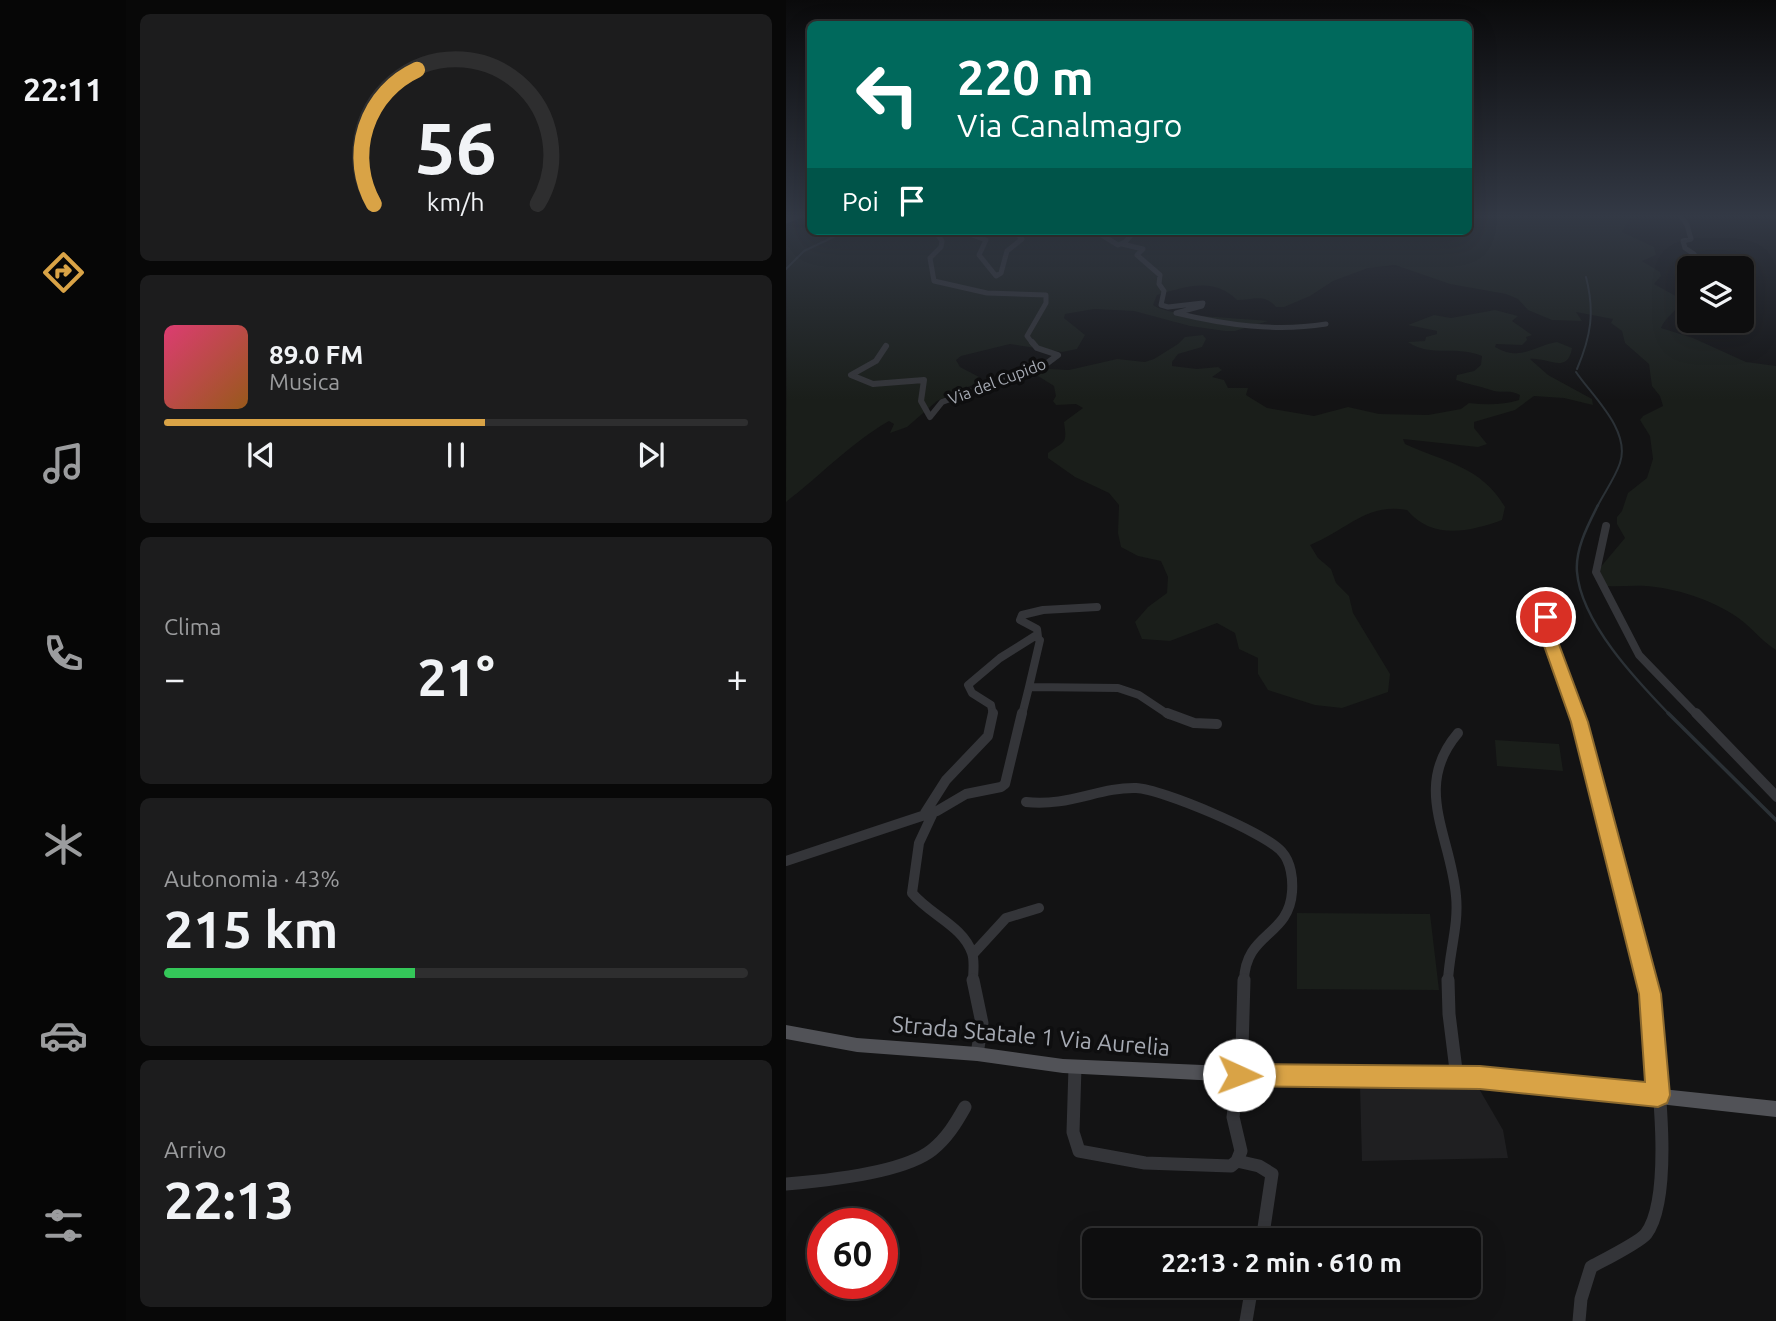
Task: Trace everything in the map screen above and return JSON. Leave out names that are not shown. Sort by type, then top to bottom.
[{"type":"main road","name":"Strada Statale 1 Via Aurelia","points":[[786,1032],[857,1045],[977,1054],[1075,1067],[1239,1075],[1457,1077],[1658,1095],[1776,1109]]},
{"type":"street","name":"Via del Cupido","points":[[886,346],[876,361],[851,375],[873,384],[924,380],[921,401],[930,416],[942,402],[1046,364],[1058,355],[1037,348],[1027,336],[1046,303],[1046,295],[987,293],[935,281],[933,277]]},
{"type":"street","points":[[1160,277],[1159,284],[1163,291],[1161,305],[1168,307],[1202,303],[1202,306],[1176,313],[1180,315],[1199,316],[1262,331],[1326,324]]},
{"type":"street","points":[[1606,526],[1596,572],[1639,655],[1776,797]]},
{"type":"street","points":[[786,861],[929,813],[964,796],[1000,788],[1005,784],[1040,643],[1037,629],[1020,620],[1022,615],[1043,610],[1097,607]]},
{"type":"street","points":[[1554,611],[1546,617],[1544,623],[1580,722],[1650,994],[1661,1143],[1660,1200],[1646,1235],[1591,1267],[1581,1299],[1579,1321]]},
{"type":"street","points":[[977,1054],[982,1023],[973,983],[973,954],[961,933],[924,908],[912,893],[916,858],[929,813],[944,784],[987,738],[994,718],[993,708],[988,701],[968,689],[970,681],[1018,643],[1028,637],[1038,637]]},
{"type":"street","points":[[1029,687],[1118,688],[1139,695],[1172,717],[1194,723],[1217,724]]},
{"type":"street","points":[[1457,1077],[1448,992],[1456,898],[1435,799],[1443,751],[1459,733]]},
{"type":"street","points":[[1026,802],[1044,807],[1138,787],[1161,794],[1270,840],[1284,853],[1292,884],[1291,900],[1285,919],[1248,953],[1244,963],[1239,1075],[1233,1117],[1241,1151],[1237,1161],[1231,1166],[1156,1164],[1079,1152],[1073,1132],[1075,1067]]},
{"type":"street","points":[[973,954],[994,926],[1017,912],[1039,908]]},
{"type":"street","points":[[786,1184],[840,1180],[917,1159],[932,1150],[950,1131],[965,1107]]},
{"type":"street","points":[[1237,1161],[1258,1166],[1272,1174],[1264,1228]]},
{"type":"street","points":[[1246,1321],[1250,1298]]},
{"type":"shaded area","points":[[787,277],[1345,277],[1284,307],[1276,307],[1267,300],[1258,298],[1237,300],[1219,288],[1209,286],[1189,287],[1157,295],[1153,305],[1190,315],[1268,321],[1235,331],[1190,326],[1134,311],[1094,309],[1065,314],[1064,318],[1085,335],[1077,349],[1062,352],[1010,344],[961,356],[956,360],[960,367],[981,378],[979,382],[937,401],[907,427],[890,433],[894,424],[889,421],[849,449],[786,502]]},
{"type":"shaded area","points":[[1429,277],[1660,277],[1654,284],[1677,297],[1677,308],[1661,328],[1693,338],[1746,362],[1776,366],[1776,650],[1740,619],[1703,599],[1657,587],[1607,586],[1599,569],[1625,538],[1617,524],[1617,517],[1628,493],[1647,478],[1653,459],[1650,436],[1640,420],[1663,406],[1660,396],[1652,386],[1649,364],[1625,343],[1622,331],[1611,323],[1613,319],[1576,312],[1582,321],[1552,320],[1528,310],[1518,299],[1506,294],[1450,284]]},
{"type":"shaded area","points":[[1495,310],[1518,316],[1512,321],[1532,335],[1526,337],[1527,340],[1522,345],[1496,344],[1495,347],[1520,353],[1557,342],[1572,348],[1570,356],[1561,363],[1530,359],[1548,375],[1592,399],[1593,405],[1564,398],[1534,396],[1515,410],[1474,422],[1474,428],[1487,444],[1478,447],[1403,439],[1405,444],[1461,467],[1485,482],[1505,507],[1502,520],[1477,528],[1439,530],[1417,520],[1407,510],[1379,510],[1310,545],[1318,558],[1331,569],[1336,583],[1349,596],[1353,613],[1390,674],[1388,692],[1342,708],[1315,705],[1268,690],[1258,674],[1258,658],[1239,649],[1235,633],[1217,623],[1170,641],[1142,639],[1135,622],[1148,607],[1167,593],[1168,577],[1161,561],[1138,556],[1121,547],[1118,533],[1119,505],[1109,493],[1075,477],[1048,458],[1048,453],[1064,441],[1064,422],[1083,408],[1076,404],[1056,405],[1053,401],[1056,396],[1054,386],[1038,376],[1040,371],[1069,370],[1117,359],[1145,362],[1178,344],[1185,337],[1203,335],[1206,339],[1202,347],[1178,354],[1172,366],[1197,369],[1218,367],[1222,370],[1212,377],[1224,380],[1228,388],[1248,388],[1246,395],[1267,408],[1314,416],[1348,407],[1379,414],[1428,415],[1461,409],[1469,403],[1494,404],[1519,400],[1520,395],[1516,393],[1495,391],[1456,380],[1457,375],[1474,371],[1481,365],[1482,356],[1463,351],[1435,351],[1408,342],[1425,341],[1426,337],[1437,334],[1437,331],[1408,325],[1434,315],[1451,318]]},
{"type":"shaded area","points":[[1495,740],[1559,744],[1563,771],[1497,766]]},
{"type":"shaded area","points":[[1297,913],[1430,914],[1439,990],[1297,989]]},
{"type":"shaded area","points":[[1360,1086],[1478,1087],[1503,1130],[1508,1158],[1362,1161]]},
{"type":"waterway","points":[[1577,369],[1586,346],[1590,324],[1586,277]]},
{"type":"waterway","points":[[1576,372],[1608,414],[1620,438],[1620,463],[1597,506]]},
{"type":"waterway","points":[[1597,506],[1578,555],[1577,572],[1581,591],[1588,611],[1612,649],[1670,715]]},
{"type":"waterway","points":[[1670,715],[1777,821]]},
{"type":"route","points":[[1239,1075],[1315,1078],[1480,1077],[1658,1095],[1650,994],[1580,722],[1549,639],[1544,623],[1546,617]]}]
